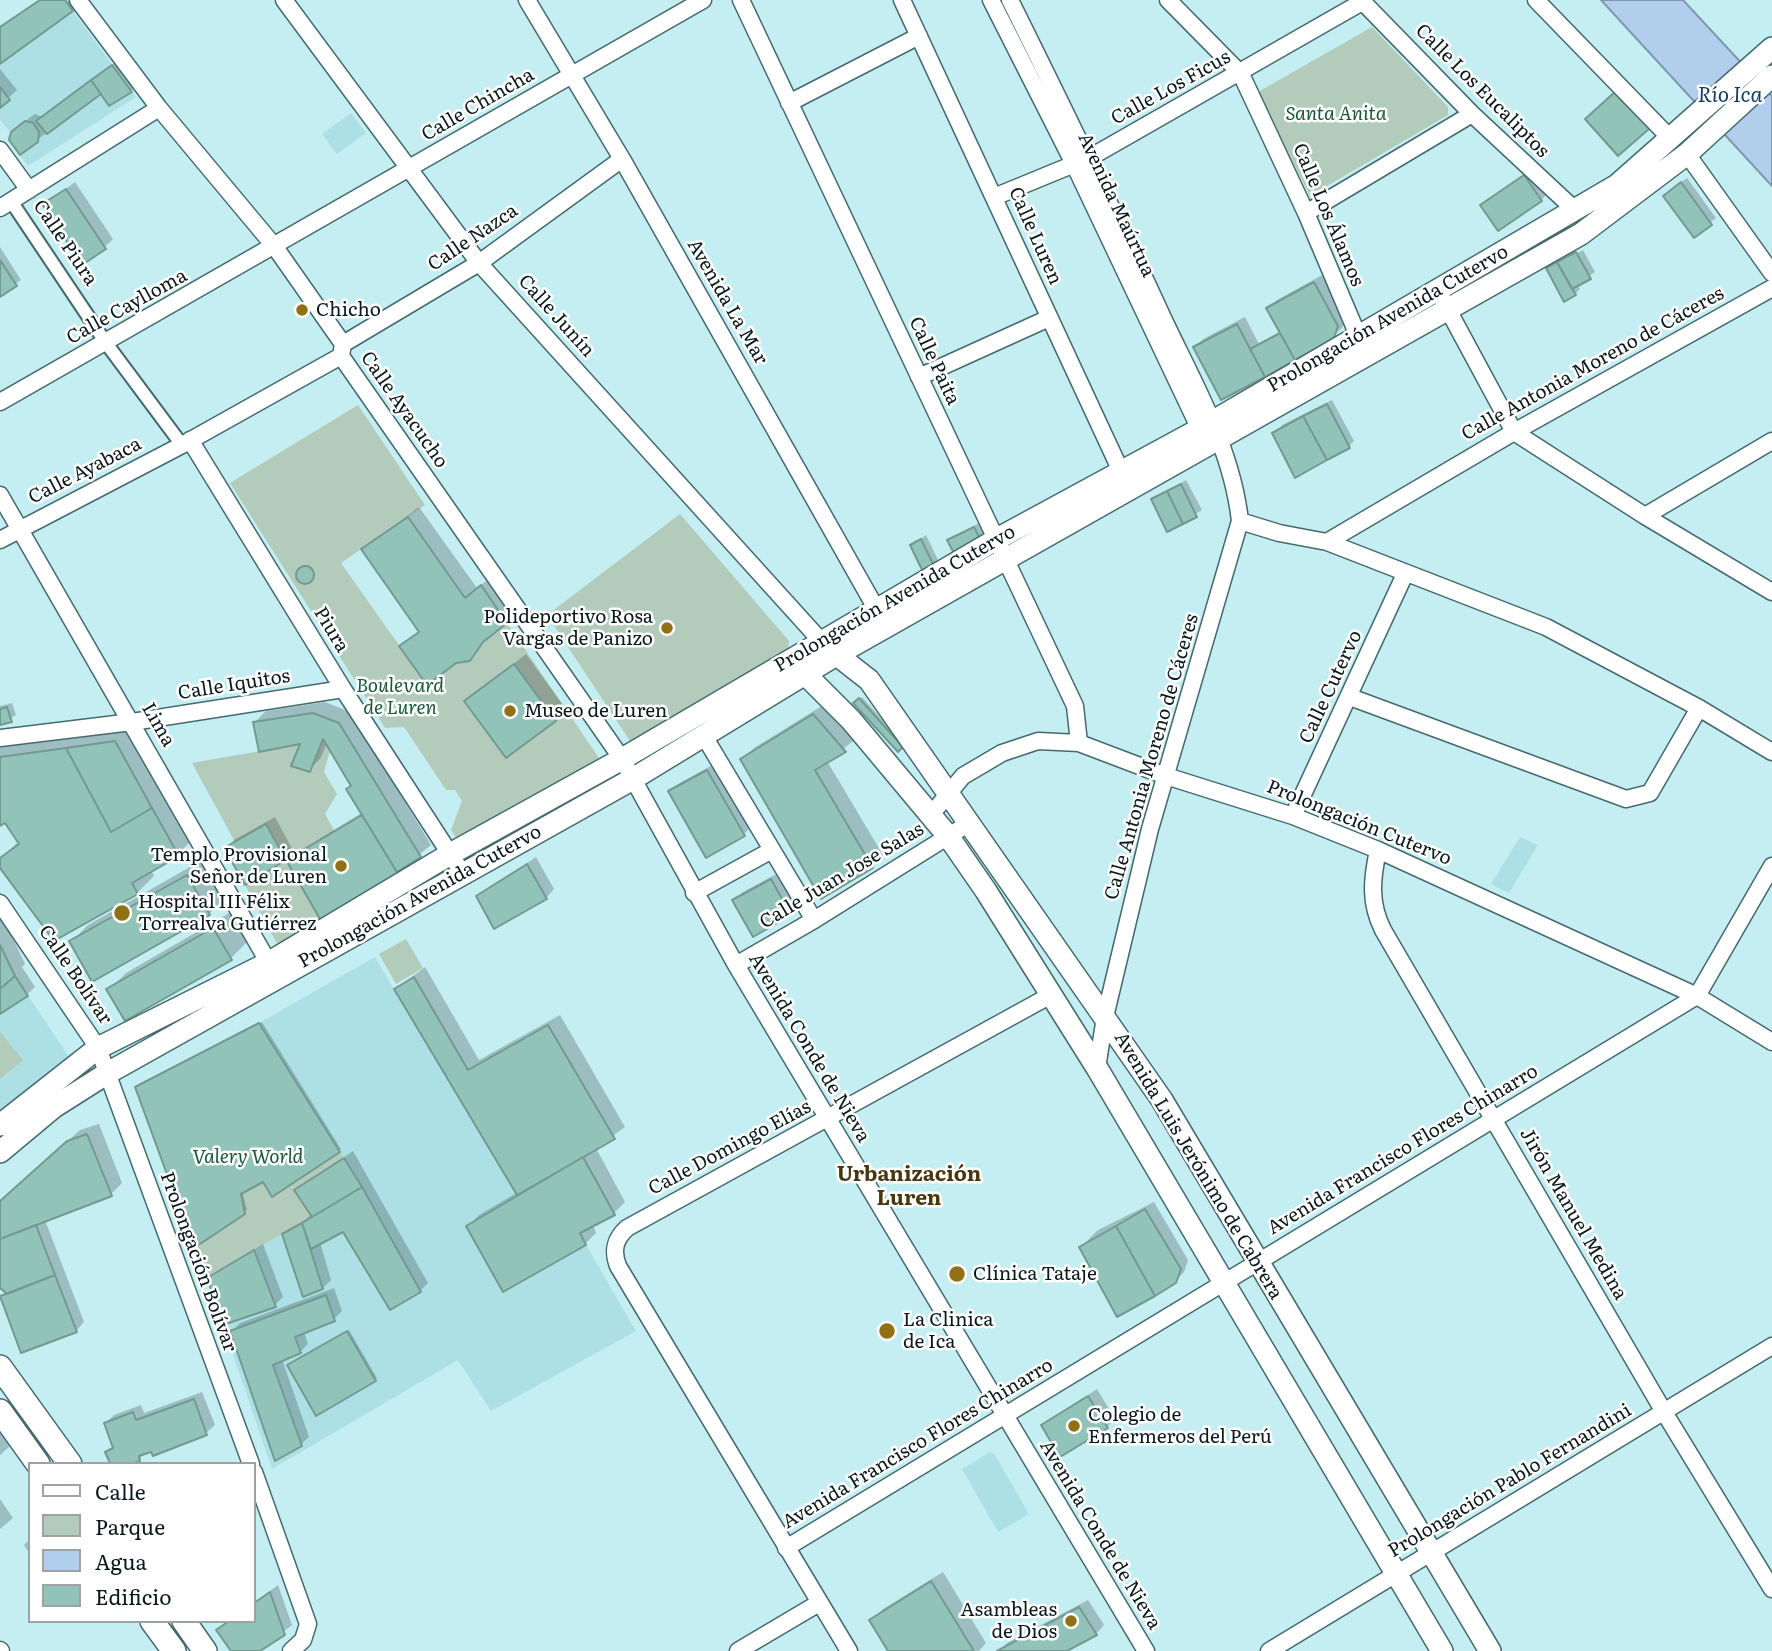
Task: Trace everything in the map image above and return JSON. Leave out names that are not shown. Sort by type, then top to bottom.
[{"type":"main road","points":[[0,1367],[69,1462]]},
{"type":"main road","points":[[0,1411],[37,1462]]},
{"type":"main road","points":[[153,1623],[174,1651]]},
{"type":"main road","points":[[185,1623],[205,1651]]},
{"type":"street","name":"Calle Ayacucho","points":[[78,0],[159,108],[275,247],[618,756]]},
{"type":"street","name":"Calle Junín","points":[[284,0],[480,262],[829,648]]},
{"type":"street","name":"Avenida La Mar","points":[[527,0],[622,159],[882,619]]},
{"type":"street","name":"Calle Chincha","points":[[275,247],[703,0]]},
{"type":"street","name":"Calle Paita","points":[[741,0],[1075,706],[1079,743]]},
{"type":"street","name":"Calle Luren","points":[[902,0],[1125,482]]},
{"type":"street","name":"Avenida Maúrtua","points":[[992,0],[1081,160]]},
{"type":"street","name":"Avenida Maúrtua","points":[[1010,0],[1081,160],[1209,433]]},
{"type":"street","name":"Calle Los Álamos","points":[[1168,0],[1241,74],[1306,213],[1362,345]]},
{"type":"street","points":[[1536,0],[1677,134]]},
{"type":"street","name":"Calle Los Ficus","points":[[994,197],[1081,160],[1241,74],[1362,1]]},
{"type":"street","name":"Calle Los Eucaliptos","points":[[1362,1],[1472,114],[1575,210]]},
{"type":"street","points":[[789,103],[919,36]]},
{"type":"street","name":"Prolongación Avenida Cutervo","points":[[0,1152],[54,1107],[273,970],[452,853],[618,756],[882,619],[1442,299],[1616,185],[1772,48]]},
{"type":"street","name":"Prolongación Avenida Cutervo","points":[[1442,299],[1581,233],[1692,149],[1772,76]]},
{"type":"street","name":"Calle Piura","points":[[159,108],[5,204],[106,342],[186,442]]},
{"type":"street","points":[[1306,213],[1472,114]]},
{"type":"street","points":[[1692,149],[1772,273]]},
{"type":"street","points":[[0,150],[29,190]]},
{"type":"street","name":"Calle Nazca","points":[[186,442],[342,350],[480,262],[622,159]]},
{"type":"street","name":"Calle Caylloma","points":[[0,402],[275,247]]},
{"type":"street","name":"Calle Antonia Moreno de Cáceres","points":[[1327,542],[1514,432],[1772,288]]},
{"type":"street","points":[[1442,299],[1514,432],[1645,516],[1772,592]]},
{"type":"street","points":[[919,377],[1049,318]]},
{"type":"street","name":"Calle Antonia Moreno de Cáceres","points":[[1097,1068],[1105,1017],[1150,829],[1240,521],[1236,491],[1226,459],[1209,433]]},
{"type":"street","points":[[1645,516],[1772,441]]},
{"type":"street","name":"Calle Ayabaca","points":[[0,540],[186,442]]},
{"type":"street","name":"Piura","points":[[186,442],[464,874]]},
{"type":"street","name":"Lima","points":[[0,495],[273,970]]},
{"type":"street","points":[[1240,521],[1279,534],[1327,542],[1546,627],[1699,708],[1772,752]]},
{"type":"street","name":"Calle Cutervo","points":[[1293,816],[1405,574]]},
{"type":"street","points":[[869,680],[868,659],[882,619]]},
{"type":"street","name":"Prolongación Avenida Cutervo","points":[[0,1125],[98,1048],[273,970],[464,874],[631,780],[805,674],[829,648]]},
{"type":"street","name":"Avenida Luis Jerónimo de Cabrera","points":[[829,648],[869,680],[948,797],[971,822],[1162,1100],[1490,1651]]},
{"type":"street","name":"Avenida Luis Jerónimo de Cabrera","points":[[805,674],[851,720],[948,836],[1097,1068],[1442,1651]]},
{"type":"street","name":"Calle Iquitos","points":[[0,738],[132,722],[343,689]]},
{"type":"street","points":[[1350,697],[1626,799],[1650,793],[1699,708]]},
{"type":"street","points":[[704,736],[814,920]]},
{"type":"street","name":"Prolongación Cutervo","points":[[930,816],[963,776],[1002,752],[1038,741],[1079,743],[1166,776],[1293,816],[1378,850],[1696,996],[1772,1042]]},
{"type":"street","name":"Avenida Conde de Nieva","points":[[618,756],[694,893],[827,1120],[1146,1651]]},
{"type":"street","name":"Calle Juan Jose Salas","points":[[736,964],[814,920],[971,822]]},
{"type":"street","points":[[694,893],[772,850]]},
{"type":"street","name":"Jirón Manuel Medina","points":[[1378,850],[1373,877],[1375,915],[1664,1412],[1772,1589]]},
{"type":"street","name":"Avenida Francisco Flores Chinarro","points":[[786,1548],[1696,996],[1772,866]]},
{"type":"street","name":"Calle Bolívar","points":[[0,903],[98,1048],[106,1074]]},
{"type":"street","name":"Calle Domingo Elías","points":[[786,1548],[618,1266],[615,1258],[616,1241],[627,1228],[1051,995]]},
{"type":"street","name":"Prolongación Bolívar","points":[[106,1074],[250,1462]]},
{"type":"street","name":"Prolongación Pablo Fernandini","points":[[1269,1651],[1772,1346]]},
{"type":"street","points":[[256,1478],[308,1624],[307,1632],[291,1651]]},
{"type":"street","points":[[786,1548],[849,1651]]},
{"type":"street","points":[[738,1651],[819,1603]]},
{"type":"shaded area","points":[[40,0],[65,0],[136,97],[28,166],[9,140],[10,132],[0,120],[0,27]]},
{"type":"shaded area","points":[[351,113],[366,133],[337,154],[322,134]]},
{"type":"shaded area","points":[[1520,837],[1538,845],[1509,893],[1491,884]]},
{"type":"shaded area","points":[[375,957],[517,1195],[466,1226],[503,1292],[586,1245],[636,1331],[491,1411],[458,1360],[272,1469],[207,1278],[362,1187],[259,1023]]},
{"type":"shaded area","points":[[15,976],[71,1060],[0,1118],[0,989]]},
{"type":"shaded area","points":[[990,1452],[995,1455],[1029,1514],[998,1532],[962,1469]]},
{"type":"green space","name":"Santa Anita","points":[[1372,27],[1448,107],[1448,115],[1310,196],[1258,92]]},
{"type":"green space","name":"Boulevard de Luren","points":[[358,405],[425,505],[341,563],[427,685],[456,663],[471,661],[483,642],[507,623],[601,761],[457,839],[451,830],[462,801],[455,790],[446,790],[404,727],[385,728],[230,483]]},
{"type":"green space","name":"Polideportivo Rosa Vargas de Panizo","points":[[680,514],[789,641],[787,660],[644,744],[630,741],[547,615]]},
{"type":"green space","points":[[323,739],[330,751],[324,772],[337,794],[325,814],[335,832],[287,861],[323,924],[280,949],[245,885],[286,860],[266,824],[235,842],[192,763],[300,744],[291,766],[309,772]]},
{"type":"green space","points":[[406,939],[423,968],[396,984],[379,954]]},
{"type":"green space","name":"Valery World","points":[[259,1023],[362,1187],[207,1278],[135,1087]]},
{"type":"green space","points":[[0,1032],[23,1060],[0,1079]]},
{"type":"water","name":"Río Ica","points":[[1601,0],[1683,0],[1772,96],[1772,186]]},
{"type":"building","points":[[40,0],[65,0],[73,11],[0,64],[0,27]]},
{"type":"building","points":[[112,65],[132,92],[109,106],[91,80]]},
{"type":"building","points":[[91,80],[101,94],[47,134],[36,121]]},
{"type":"building","points":[[0,87],[10,100],[0,108]]},
{"type":"building","points":[[1617,90],[1650,128],[1618,156],[1585,119]]},
{"type":"building","points":[[25,121],[33,123],[39,132],[38,142],[20,155],[9,140],[11,132]]},
{"type":"building","points":[[1524,175],[1542,201],[1498,231],[1480,205]]},
{"type":"building","points":[[1681,182],[1712,225],[1694,238],[1663,196]]},
{"type":"building","points":[[66,189],[106,249],[82,265],[42,204]]},
{"type":"building","points":[[1576,252],[1591,279],[1572,289],[1557,262]]},
{"type":"building","points":[[0,260],[17,286],[0,297]]},
{"type":"building","points":[[1557,262],[1576,295],[1564,302],[1546,268]]},
{"type":"building","points":[[1314,282],[1338,326],[1334,338],[1295,360],[1266,308]]},
{"type":"building","points":[[1237,324],[1265,377],[1221,400],[1193,347]]},
{"type":"building","points":[[1280,333],[1295,360],[1265,377],[1250,349]]},
{"type":"building","points":[[1327,404],[1350,448],[1327,460],[1303,416]]},
{"type":"building","points":[[1303,416],[1327,460],[1295,478],[1272,433]]},
{"type":"building","points":[[1181,484],[1197,517],[1183,524],[1167,491]]},
{"type":"building","points":[[1167,491],[1183,524],[1167,532],[1151,499]]},
{"type":"building","points":[[408,517],[465,598],[481,585],[507,623],[483,642],[470,661],[456,663],[427,685],[399,646],[419,632],[361,549]]},
{"type":"building","points":[[974,527],[981,541],[957,559],[947,540]]},
{"type":"building","points":[[921,539],[936,570],[925,576],[910,545]]},
{"type":"building","points":[[305,566],[311,569],[314,575],[311,581],[305,584],[299,581],[296,575],[299,569]]},
{"type":"building","name":"Museo de Luren","points":[[514,664],[556,721],[506,758],[464,701]]},
{"type":"building","points":[[859,698],[903,747],[898,752],[853,703]]},
{"type":"building","points":[[7,707],[12,722],[0,725],[0,709]]},
{"type":"building","points":[[313,713],[339,723],[421,857],[397,872],[346,789],[351,786],[323,739],[310,772],[291,766],[300,744],[259,752],[253,722]]},
{"type":"building","points":[[813,714],[846,752],[815,770],[873,868],[821,899],[740,759]]},
{"type":"building","points":[[115,741],[152,808],[111,832],[66,748]]},
{"type":"building","points":[[66,748],[111,832],[152,808],[179,856],[132,883],[138,894],[54,941],[0,868],[0,858],[19,844],[5,823],[0,826],[0,757]]},
{"type":"building","points":[[707,770],[745,836],[706,858],[668,791]]},
{"type":"building","name":"Templo Provisional Señor de Luren","points":[[362,815],[401,879],[323,924],[286,860]]},
{"type":"building","points":[[266,824],[286,860],[245,885],[224,848]]},
{"type":"building","points":[[527,864],[547,899],[494,929],[476,896]]},
{"type":"building","points":[[187,875],[210,915],[92,982],[69,941]]},
{"type":"building","points":[[771,879],[791,915],[753,937],[732,900]]},
{"type":"building","points":[[213,928],[232,960],[125,1021],[106,989]]},
{"type":"building","points":[[0,945],[15,976],[0,989]]},
{"type":"building","points":[[15,976],[28,996],[0,1014],[0,989]]},
{"type":"building","points":[[414,977],[468,1070],[548,1025],[615,1139],[517,1195],[394,989]]},
{"type":"building","name":"Valery World","points":[[259,1023],[340,1152],[272,1197],[263,1182],[241,1194],[245,1214],[194,1248],[135,1087]]},
{"type":"building","points":[[87,1134],[112,1196],[0,1239],[0,1201],[67,1141]]},
{"type":"building","points":[[583,1157],[615,1215],[580,1233],[586,1245],[503,1292],[466,1226]]},
{"type":"building","points":[[344,1158],[362,1187],[312,1217],[294,1190]]},
{"type":"building","points":[[362,1187],[421,1292],[390,1310],[343,1232],[311,1249],[302,1223]]},
{"type":"building","points":[[1145,1209],[1181,1269],[1176,1283],[1155,1296],[1116,1226]]},
{"type":"building","points":[[302,1223],[323,1289],[303,1297],[282,1234]]},
{"type":"building","points":[[36,1225],[55,1275],[7,1294],[0,1288],[0,1239]]},
{"type":"building","points":[[1116,1226],[1155,1296],[1117,1317],[1079,1247]]},
{"type":"building","points":[[254,1250],[276,1307],[223,1325],[207,1278]]},
{"type":"building","points":[[55,1275],[77,1332],[21,1353],[0,1296]]},
{"type":"building","points":[[326,1295],[335,1321],[295,1337],[301,1353],[273,1365],[302,1446],[275,1461],[230,1331]]},
{"type":"building","points":[[347,1331],[376,1381],[316,1416],[287,1365]]},
{"type":"building","name":"Colegio de Enfermeros del Perú","points":[[1088,1396],[1108,1428],[1060,1457],[1041,1425]]},
{"type":"building","points":[[194,1399],[207,1435],[153,1456],[151,1452],[139,1456],[140,1461],[137,1462],[110,1462],[105,1452],[113,1448],[104,1423],[133,1412],[136,1420]]},
{"type":"building","points":[[931,1581],[974,1651],[888,1651],[869,1620]]},
{"type":"building","points":[[270,1592],[285,1635],[260,1651],[231,1651],[216,1630],[226,1623],[256,1623],[256,1602]]},
{"type":"building","name":"Asambleas de Dios","points":[[1079,1607],[1097,1635],[1067,1651],[997,1651]]},
{"type":"place","name":"Chicho","points":[[302,310]]},
{"type":"place","name":"Polideportivo Rosa Vargas de Panizo","points":[[667,628]]},
{"type":"place","name":"Museo de Luren","points":[[510,711]]},
{"type":"place","name":"Templo Provisional Señor de Luren","points":[[341,866]]},
{"type":"place","name":"Hospital III Félix Torrealva Gutiérrez","points":[[122,913]]},
{"type":"place","name":"Clínica Tataje","points":[[957,1274]]},
{"type":"place","name":"La Clinica de Ica","points":[[887,1331]]},
{"type":"place","name":"Colegio de Enfermeros del Perú","points":[[1074,1426]]},
{"type":"place","name":"Asambleas de Dios","points":[[1071,1621]]},
{"type":"district","name":"Urbanización Luren","points":[[909,1187]]}]
